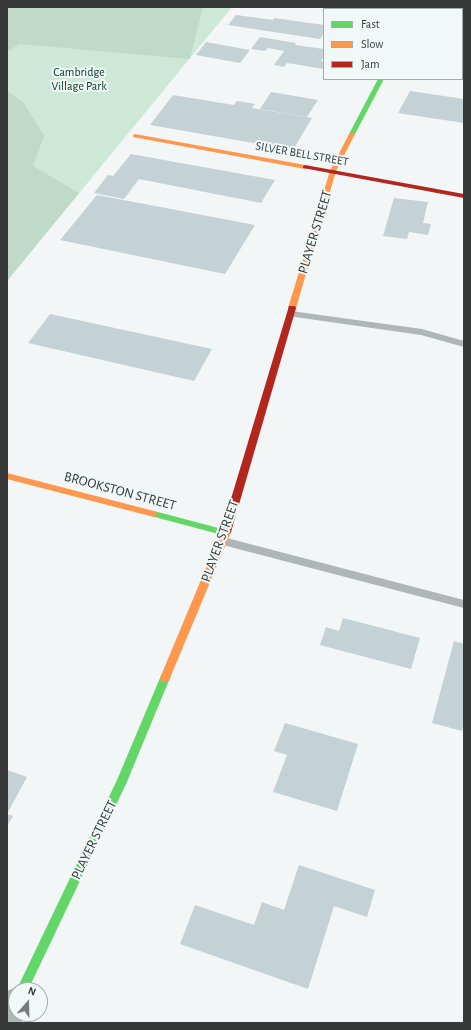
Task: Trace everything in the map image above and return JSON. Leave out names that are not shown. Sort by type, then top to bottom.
[{"type":"street","name":"PLAYER STREET","points":[[26,982],[122,781],[225,537],[334,172],[380,80]]},
{"type":"street","name":"SILVER BELL STREET","points":[[134,136],[464,196]]},
{"type":"street","name":"BROOKSTON STREET","points":[[7,476],[225,537]]},
{"type":"lane","points":[[291,314],[422,332],[464,344]]},
{"type":"lane","points":[[225,537],[464,604]]},
{"type":"green space","name":"Cambridge Village Park","points":[[7,7],[232,7],[7,281]]},
{"type":"green space","points":[[7,7],[203,7],[190,59],[19,44],[7,52]]},
{"type":"green space","points":[[7,91],[23,102],[44,136],[33,166],[79,193],[7,281]]},
{"type":"building","points":[[236,15],[273,20],[274,18],[323,25],[323,34],[320,39],[228,25]]},
{"type":"building","points":[[260,37],[296,43],[295,45],[323,49],[323,58],[321,61],[323,62],[323,69],[287,63],[284,67],[274,65],[284,51],[268,48],[265,51],[251,49]]},
{"type":"building","points":[[206,42],[250,50],[240,63],[196,55]]},
{"type":"building","points":[[410,91],[464,99],[464,123],[398,113]]},
{"type":"building","points":[[271,92],[318,100],[307,117],[260,109]]},
{"type":"building","points":[[173,95],[234,105],[237,101],[255,104],[252,108],[312,118],[293,150],[150,125]]},
{"type":"building","points":[[131,154],[275,180],[261,203],[139,179],[124,199],[94,193],[108,175],[113,176]]},
{"type":"building","points":[[97,195],[255,225],[225,274],[60,240]]},
{"type":"building","points":[[394,198],[428,202],[423,223],[431,224],[428,235],[409,232],[407,239],[383,236]]},
{"type":"building","points":[[50,314],[212,349],[194,381],[28,343]]},
{"type":"building","points":[[343,618],[420,638],[411,669],[320,645],[326,627],[339,631]]},
{"type":"building","points":[[454,641],[464,644],[464,722],[462,731],[432,723]]},
{"type":"building","points":[[285,723],[358,744],[337,811],[273,792],[287,755],[274,751]]},
{"type":"building","points":[[7,770],[27,777],[7,814]]},
{"type":"building","points":[[7,814],[13,816],[7,826]]},
{"type":"building","points":[[299,865],[375,890],[367,917],[334,906],[308,989],[180,944],[195,905],[254,925],[262,902],[284,910]]},
{"type":"traffic: fast","points":[[352,134],[380,80]]},
{"type":"traffic: fast","points":[[154,514],[226,533]]},
{"type":"traffic: fast","points":[[26,982],[122,781],[165,678]]},
{"type":"traffic: slow","points":[[292,308],[333,171],[352,134]]},
{"type":"traffic: slow","points":[[135,136],[305,167]]},
{"type":"traffic: slow","points":[[7,476],[154,514]]},
{"type":"traffic: slow","points":[[165,678],[226,532]]},
{"type":"traffic: jam","points":[[305,167],[464,196]]},
{"type":"traffic: jam","points":[[226,532],[292,308]]}]
